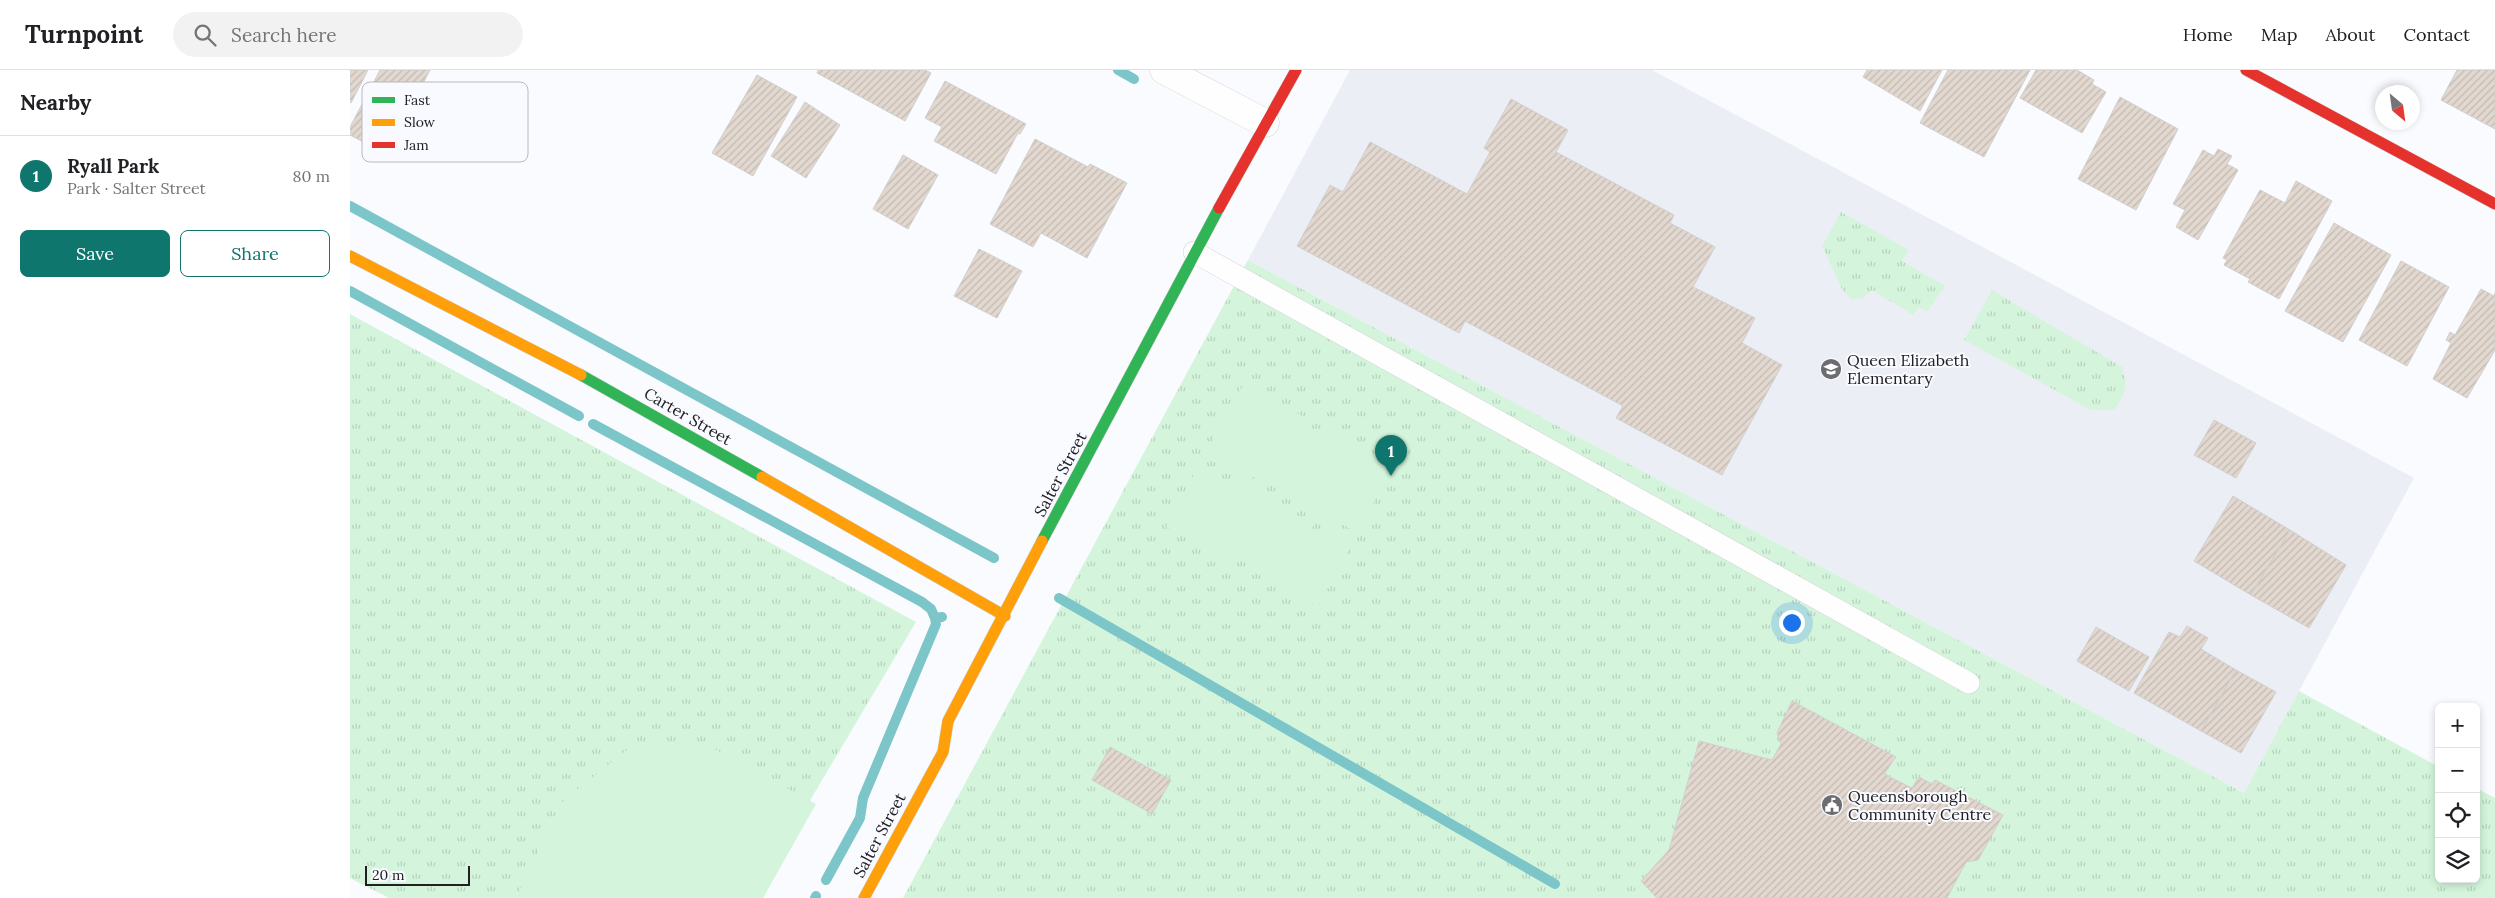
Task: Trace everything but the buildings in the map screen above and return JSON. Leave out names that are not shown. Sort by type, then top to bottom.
[{"type":"street","points":[[1164,70],[1265,123]]},
{"type":"street","name":"Salter Street","points":[[864,898],[943,752],[948,721],[1005,616],[1194,252],[1296,70]]},
{"type":"street","points":[[2246,70],[2495,204]]},
{"type":"street","name":"Carter Street","points":[[350,256],[608,389],[1005,616]]},
{"type":"lane","points":[[1194,252],[1969,683]]},
{"type":"shaded area","name":"Queen Elizabeth Elementary","points":[[1350,70],[1652,70],[2414,478],[2244,793],[1248,260]]},
{"type":"green space","points":[[1841,212],[1909,250],[1902,261],[1945,286],[1927,312],[1919,307],[1913,315],[1872,290],[1863,298],[1851,299],[1842,289],[1822,246]]},
{"type":"green space","points":[[1248,260],[2244,793],[2299,691],[2435,765],[2435,883],[2480,883],[2480,790],[2495,798],[2495,898],[903,898]]},
{"type":"green space","points":[[1992,290],[2122,367],[2125,390],[2114,410],[2091,410],[1964,340]]},
{"type":"green space","points":[[350,314],[916,622],[752,898],[389,898],[350,878]]},
{"type":"green space","points":[[1245,386],[1306,418],[1304,429],[1323,438],[1329,432],[1391,465],[1392,468],[1359,530],[1355,531],[1294,499],[1295,489],[1277,479],[1270,486],[1209,454],[1210,451],[1208,449],[1241,388],[1243,389]]},
{"type":"green space","points":[[1199,465],[1228,481],[1226,485],[1234,490],[1238,484],[1266,499],[1263,505],[1282,515],[1285,509],[1314,524],[1311,530],[1319,535],[1323,529],[1351,545],[1318,606],[1290,591],[1292,585],[1284,581],[1280,586],[1252,571],[1255,565],[1236,556],[1233,561],[1204,545],[1207,540],[1199,536],[1195,542],[1166,527]]},
{"type":"green space","points":[[707,745],[816,804],[763,898],[516,898],[563,801],[628,749]]},
{"type":"waterway","points":[[1118,70],[1134,79]]},
{"type":"waterway","points":[[350,206],[994,558]]},
{"type":"waterway","points":[[350,291],[579,416]]},
{"type":"waterway","points":[[593,424],[922,602],[931,609],[935,618]]},
{"type":"waterway","points":[[1059,598],[1555,884]]},
{"type":"waterway","points":[[826,880],[860,818],[863,798],[936,624],[935,618],[942,617]]},
{"type":"traffic: fast","points":[[1042,541],[1219,208]]},
{"type":"traffic: fast","points":[[581,375],[762,477]]},
{"type":"traffic: slow","points":[[350,256],[581,375]]},
{"type":"traffic: slow","points":[[762,477],[1005,616]]},
{"type":"traffic: slow","points":[[864,898],[943,752],[948,721],[1042,541]]},
{"type":"traffic: jam","points":[[1219,208],[1296,70]]},
{"type":"traffic: jam","points":[[2246,70],[2495,204]]},
{"type":"place","name":"Queen Elizabeth Elementary","points":[[1831,369]]},
{"type":"place","name":"Ryall Park","points":[[1391,476]]},
{"type":"place","name":"Queensborough Community Centre","points":[[1832,805]]}]
